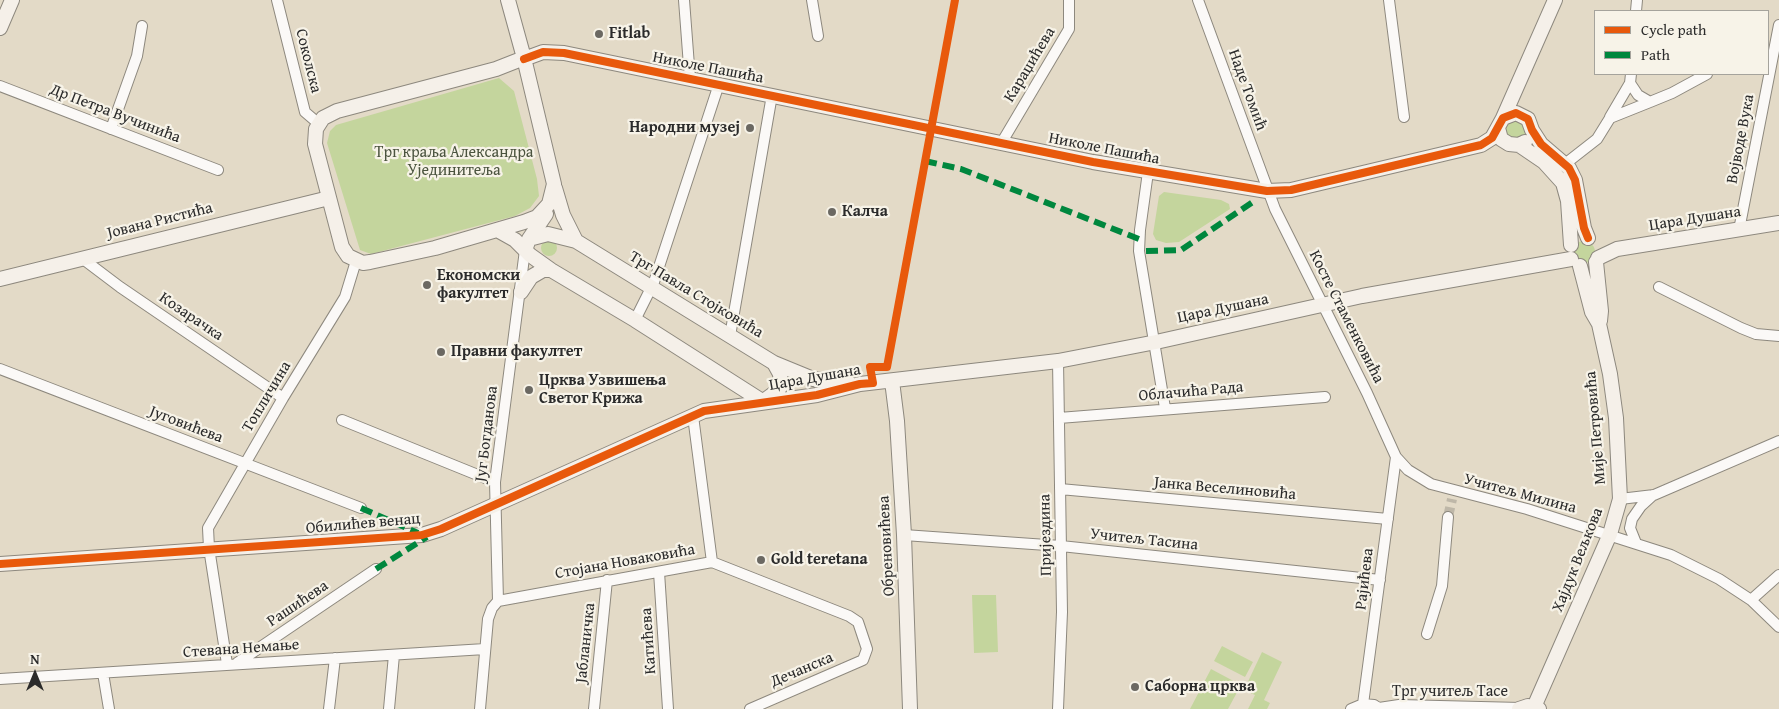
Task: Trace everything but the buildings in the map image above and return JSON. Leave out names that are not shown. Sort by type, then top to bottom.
[{"type":"street","points":[[0,28],[12,0]]},
{"type":"street","name":"Соколска","points":[[277,0],[305,112],[319,124]]},
{"type":"street","points":[[508,0],[554,184],[563,215],[576,241]]},
{"type":"street","points":[[684,0],[690,79]]},
{"type":"street","points":[[812,0],[818,36]]},
{"type":"street","name":"Караџићева","points":[[1002,142],[1069,29],[1069,0]]},
{"type":"street","name":"Наде Томић","points":[[1198,0],[1267,191]]},
{"type":"street","points":[[1389,0],[1404,117]]},
{"type":"street","points":[[1555,0],[1521,78],[1510,97],[1499,135],[1504,141],[1509,144],[1519,145],[1544,162],[1563,183],[1568,201],[1574,257]]},
{"type":"street","name":"Војводе Вука","points":[[1770,53],[1779,25]]},
{"type":"street","points":[[111,128],[137,56],[142,26]]},
{"type":"street","name":"Николе Пашића","points":[[524,59],[543,52],[555,52],[1148,172],[1267,191],[1297,188],[1480,145],[1492,138],[1501,123]]},
{"type":"street","points":[[524,59],[496,70],[337,111],[326,116],[319,124],[315,134],[315,144],[342,247],[348,256],[356,261],[370,262],[499,231],[537,216],[551,200]]},
{"type":"street","points":[[1610,118],[1672,93],[1705,75]]},
{"type":"street","name":"Војводе Вука","points":[[1739,230],[1766,75]]},
{"type":"street","points":[[1521,78],[1522,114],[1530,123],[1541,144],[1565,164],[1574,180],[1582,221],[1595,250],[1588,266],[1574,257]]},
{"type":"street","points":[[1630,78],[1638,96],[1650,102]]},
{"type":"street","points":[[1565,164],[1597,139],[1630,78]]},
{"type":"street","points":[[635,320],[651,288],[718,84]]},
{"type":"street","name":"Др Петра Вучинића","points":[[0,86],[218,170]]},
{"type":"street","points":[[730,336],[772,95]]},
{"type":"street","points":[[1501,123],[1511,113],[1522,114]]},
{"type":"street","points":[[1519,145],[1527,140],[1532,130]]},
{"type":"street","points":[[1148,172],[1139,241],[1165,408]]},
{"type":"street","points":[[527,245],[546,215],[554,184]]},
{"type":"street","name":"Косте Стаменковића","points":[[1267,191],[1367,393],[1396,457]]},
{"type":"street","name":"Јована Ристића","points":[[0,280],[329,198]]},
{"type":"street","name":"Цара Душана","points":[[1595,250],[1617,250],[1779,223]]},
{"type":"street","points":[[499,231],[527,245],[551,270],[635,320],[762,401],[776,392],[781,386],[780,374],[774,363]]},
{"type":"street","name":"Трг Павла Стојковића","points":[[527,245],[537,235],[552,234],[576,241],[774,363],[812,379],[860,384]]},
{"type":"street","points":[[1574,257],[1577,239],[1595,250]]},
{"type":"street","name":"Југ Богданова","points":[[480,709],[488,619],[492,608],[498,601],[496,482],[527,245]]},
{"type":"street","name":"Мије Петровића","points":[[1595,250],[1601,311],[1599,324]]},
{"type":"street","name":"Цара Душана","points":[[762,401],[817,395],[860,384],[1058,361],[1156,342],[1323,305],[1574,257]]},
{"type":"street","name":"Мије Петровића","points":[[1574,257],[1592,312],[1599,324],[1610,374],[1616,418],[1620,500]]},
{"type":"street","name":"Козарачка","points":[[83,259],[120,287],[284,398]]},
{"type":"street","name":"Топличина","points":[[231,664],[207,532],[244,464],[345,297],[356,261]]},
{"type":"street","points":[[521,292],[531,276],[543,270],[551,270]]},
{"type":"street","points":[[1659,287],[1741,328],[1756,334],[1779,336]]},
{"type":"street","name":"Пријездина","points":[[1058,361],[1062,612],[1058,709]]},
{"type":"street","name":"Југовићева","points":[[0,369],[361,508]]},
{"type":"street","name":"Обреновићева","points":[[892,381],[897,422],[904,535],[910,709]]},
{"type":"street","name":"Облачића Рада","points":[[1059,418],[1165,408],[1325,397]]},
{"type":"street","name":"Обилићев венац","points":[[0,564],[209,548],[422,535],[704,411],[762,401]]},
{"type":"street","points":[[693,416],[712,562]]},
{"type":"street","points":[[342,420],[496,482]]},
{"type":"street","name":"Хајдук Вељкова","points":[[1528,708],[1610,534],[1620,500],[1654,495],[1779,441]]},
{"type":"street","name":"Учитељ Милина","points":[[1396,457],[1420,480],[1452,495],[1527,509],[1610,534],[1693,564],[1751,600],[1779,627]]},
{"type":"street","name":"Рајићева","points":[[1363,704],[1396,457]]},
{"type":"street","name":"Јанка Веселиновића","points":[[1060,489],[1388,519]]},
{"type":"street","points":[[1636,543],[1630,528],[1632,520],[1641,506],[1654,495]]},
{"type":"street","points":[[1427,634],[1442,586],[1448,517]]},
{"type":"street","name":"Учитељ Тасина","points":[[904,535],[1061,546],[1380,580]]},
{"type":"street","name":"Стојана Новаковића","points":[[498,601],[712,562],[854,618],[861,627],[867,648],[866,658]]},
{"type":"street","name":"Рашићева","points":[[231,664],[376,569]]},
{"type":"street","name":"Катићева","points":[[659,572],[668,709]]},
{"type":"street","points":[[1751,600],[1779,576]]},
{"type":"street","name":"Јабланичка","points":[[594,709],[607,580]]},
{"type":"street","name":"Стевана Немање","points":[[0,679],[485,649]]},
{"type":"street","points":[[389,709],[394,655]]},
{"type":"street","points":[[329,709],[335,658]]},
{"type":"street","name":"Дечанска","points":[[750,709],[866,658]]},
{"type":"street","points":[[103,673],[109,709]]},
{"type":"street","points":[[1351,709],[1363,704]]},
{"type":"street","name":"Трг учитељ Тасе","points":[[1363,704],[1380,708],[1404,706],[1528,708]]},
{"type":"green space","name":"Трг краља Александра Ујединитеља","points":[[499,78],[514,91],[537,179],[539,196],[530,208],[515,216],[371,254],[360,250],[327,143],[330,131],[336,125]]},
{"type":"green space","points":[[1519,116],[1527,135],[1525,139],[1508,141],[1502,126]]},
{"type":"green space","points":[[1164,192],[1221,200],[1229,204],[1230,209],[1179,242],[1166,243],[1156,240],[1153,234],[1159,196]]},
{"type":"green space","points":[[546,240],[552,240],[557,245],[555,254],[546,256],[541,251],[541,245]]},
{"type":"green space","points":[[1584,241],[1592,244],[1595,252],[1592,260],[1584,263],[1576,260],[1573,252],[1576,244]]},
{"type":"green space","points":[[972,595],[996,595],[998,652],[974,653]]},
{"type":"green space","points":[[1222,646],[1253,662],[1245,677],[1214,661]]},
{"type":"green space","points":[[1262,652],[1282,662],[1264,700],[1270,703],[1267,709],[1248,709],[1255,695],[1244,690]]},
{"type":"green space","points":[[1211,669],[1241,685],[1228,709],[1190,709]]},
{"type":"tunnel","points":[[1448,517],[1452,499]]},
{"type":"marked path","points":[[925,161],[961,169],[1139,239]]},
{"type":"marked path","points":[[1146,251],[1181,250],[1253,202]]},
{"type":"marked path","points":[[361,508],[418,533]]},
{"type":"marked path","points":[[376,569],[427,537]]},
{"type":"cycle path","points":[[0,564],[422,535],[441,529],[704,411],[817,395],[860,384],[873,383],[870,367],[887,367],[955,0]]},
{"type":"cycle path","points":[[524,59],[543,52],[564,53],[1093,162],[1267,191],[1291,190],[1481,145],[1492,138],[1503,118],[1516,113],[1528,119],[1532,130],[1541,144],[1569,168],[1575,180],[1584,228],[1588,238]]},
{"type":"place","name":"Fitlab","points":[[599,34]]},
{"type":"place","name":"Народни музеј","points":[[750,128]]},
{"type":"place","name":"Калча","points":[[832,212]]},
{"type":"place","name":"Економски факултет","points":[[427,285]]},
{"type":"place","name":"Правни факултет","points":[[441,352]]},
{"type":"place","name":"Црква Узвишења Светог Крижа","points":[[529,390]]},
{"type":"place","name":"Gold teretana","points":[[761,560]]},
{"type":"place","name":"Саборна црква","points":[[1135,687]]}]
